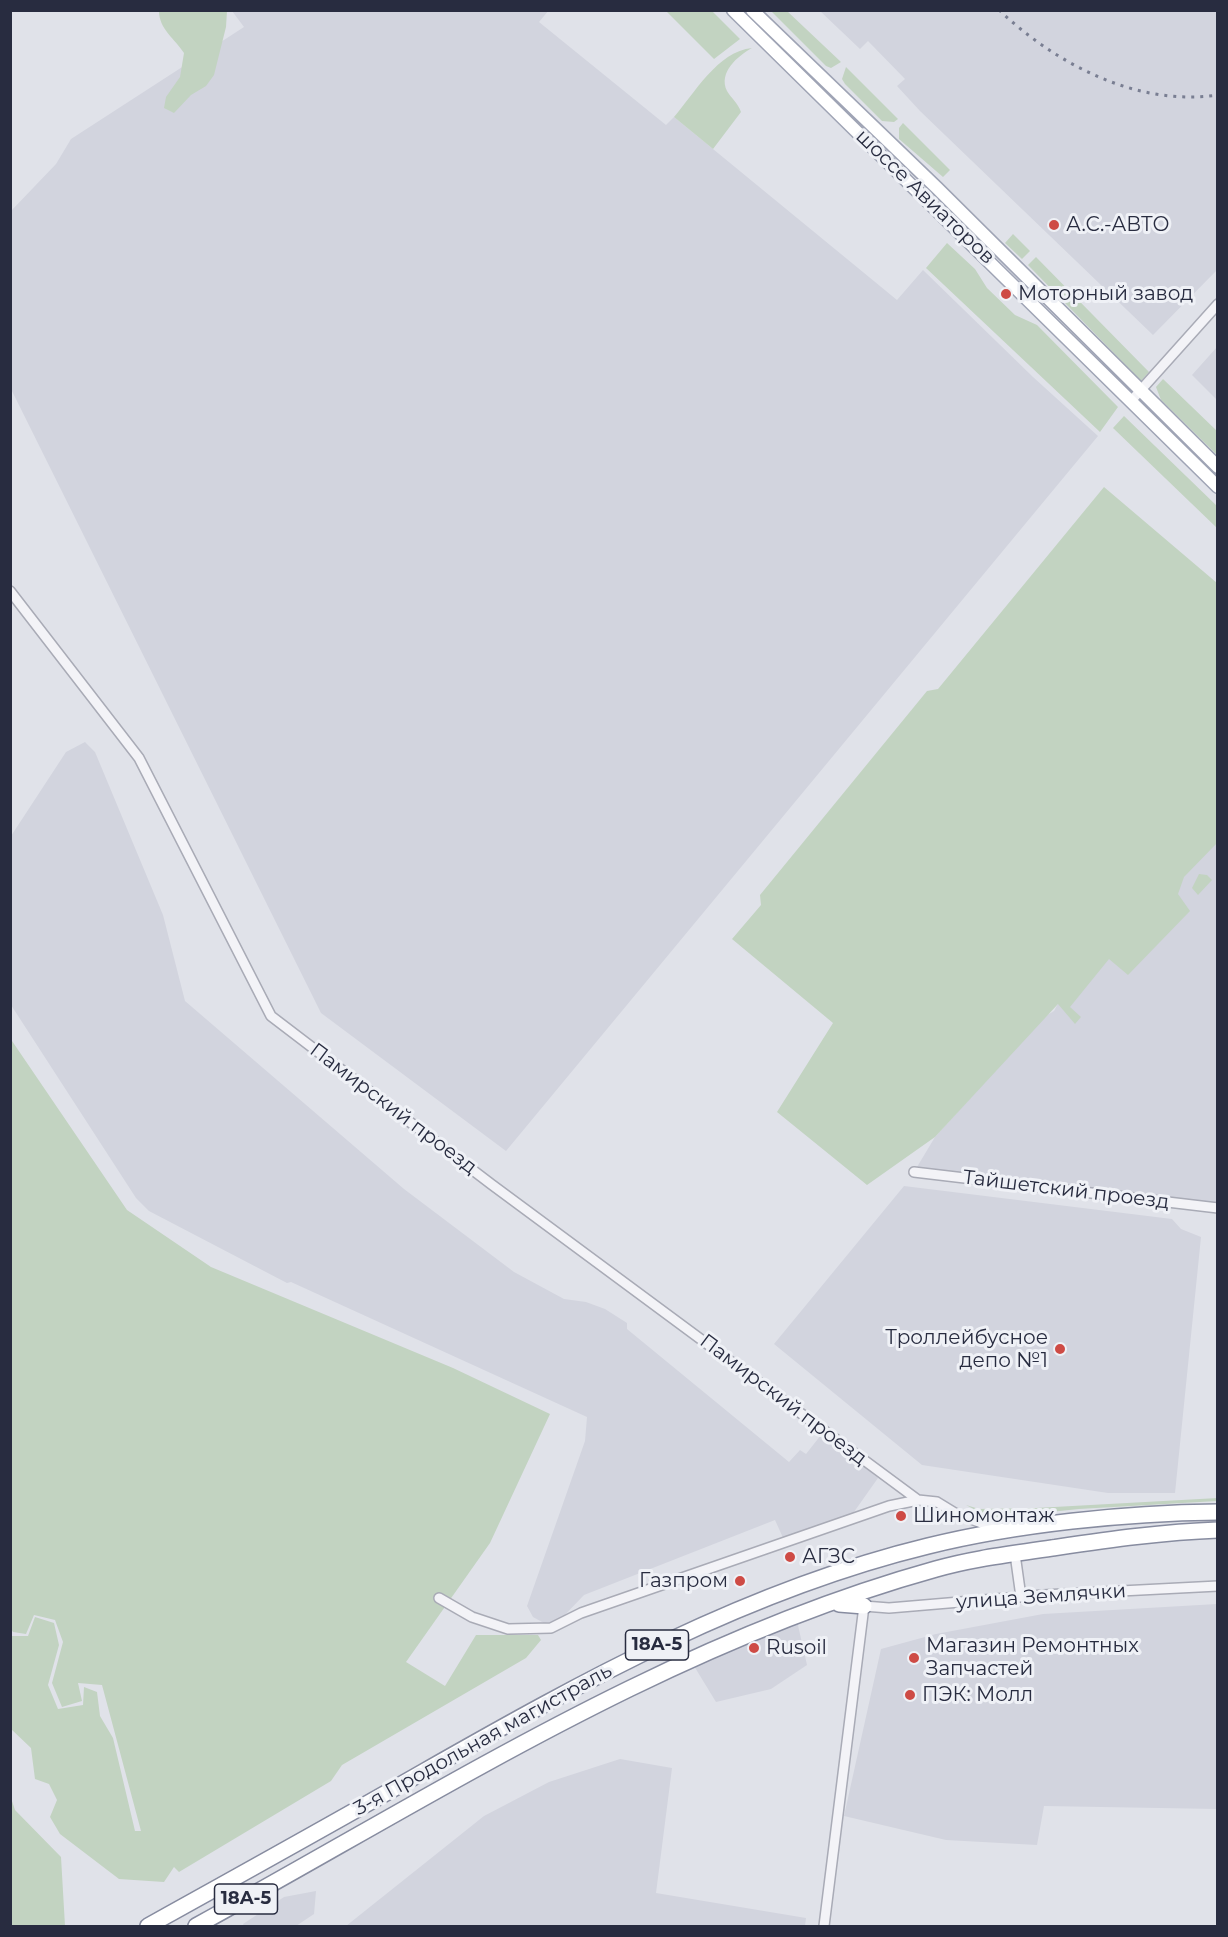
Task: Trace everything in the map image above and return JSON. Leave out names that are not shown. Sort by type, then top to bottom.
[{"type":"highway","name":"3-я Продольная магистраль","points":[[148,1926],[537,1707],[649,1648],[742,1607],[849,1569],[928,1546],[1002,1531],[1161,1513],[1218,1512]]},
{"type":"highway","name":"3-я Продольная магистраль","points":[[196,1926],[553,1726],[720,1646],[830,1604],[938,1568],[1162,1532],[1218,1530]]},
{"type":"highway","points":[[830,1604],[864,1606]]},
{"type":"main road","name":"шоссе Авиаторов","points":[[733,10],[1218,487]]},
{"type":"main road","name":"шоссе Авиаторов","points":[[752,10],[937,188],[1218,467]]},
{"type":"street","points":[[1131,401],[1218,304]]},
{"type":"street","name":"Памирский проезд","points":[[10,591],[139,758],[271,1016],[491,1184],[918,1500]]},
{"type":"street","name":"Тайшетский проезд","points":[[914,1172],[1218,1208]]},
{"type":"street","points":[[439,1598],[472,1617],[495,1626],[508,1629],[551,1628],[581,1613],[737,1561],[889,1506],[918,1500],[937,1502],[955,1513],[1002,1531]]},
{"type":"street","points":[[1015,1554],[1021,1597]]},
{"type":"street","name":"улица Землячки","points":[[864,1606],[889,1608],[1021,1597],[1218,1586]]},
{"type":"street","points":[[824,1926],[864,1606]]},
{"type":"shaded area","points":[[549,10],[539,22],[666,125],[674,117],[897,300],[923,270],[1033,377],[1098,436],[506,1151],[321,1013],[11,389],[11,211],[56,164],[71,139],[244,27],[232,11]]},
{"type":"shaded area","points":[[820,11],[1217,11],[1217,270],[1153,335],[920,111],[897,86],[905,79],[868,41],[860,49]]},
{"type":"shaded area","points":[[1217,347],[1217,400],[1192,375]]},
{"type":"shaded area","points":[[85,742],[95,752],[163,915],[185,1001],[404,1189],[514,1272],[564,1299],[586,1302],[605,1309],[627,1323],[627,1329],[789,1462],[800,1450],[806,1454],[821,1435],[857,1460],[878,1478],[849,1519],[784,1540],[775,1520],[584,1595],[560,1620],[544,1623],[533,1617],[527,1606],[585,1441],[587,1417],[291,1282],[287,1283],[149,1211],[136,1198],[11,1005],[11,836],[66,752]]},
{"type":"shaded area","points":[[1217,810],[1217,1207],[914,1172],[935,1137],[1042,1018],[1054,1011],[1060,1000]]},
{"type":"shaded area","points":[[904,1186],[1172,1219],[1181,1229],[1201,1237],[1175,1493],[1108,1493],[922,1465],[774,1344]]},
{"type":"shaded area","points":[[1217,1604],[1217,1809],[1044,1806],[1037,1845],[946,1840],[844,1816],[881,1649],[936,1634],[1043,1614]]},
{"type":"shaded area","points":[[797,1621],[807,1665],[771,1689],[716,1702],[694,1666]]},
{"type":"shaded area","points":[[620,1759],[672,1768],[656,1893],[806,1918],[805,1926],[346,1926],[484,1816],[549,1782]]},
{"type":"shaded area","points":[[316,1891],[314,1914],[296,1926],[244,1926],[243,1924],[284,1897]]},
{"type":"green space","points":[[159,11],[227,11],[226,27],[214,75],[206,86],[191,95],[174,113],[164,108],[166,97],[180,77],[184,53],[165,29]]},
{"type":"green space","points":[[666,11],[712,11],[740,39],[714,59]]},
{"type":"green space","points":[[771,11],[787,11],[841,62],[831,68],[826,66]]},
{"type":"green space","points":[[752,48],[741,55],[727,71],[725,84],[727,91],[741,112],[713,149],[674,117],[718,65],[740,51]]},
{"type":"green space","points":[[846,67],[898,119],[894,122],[882,121],[845,84],[842,79]]},
{"type":"green space","points":[[903,123],[950,170],[943,177],[899,139],[899,128]]},
{"type":"green space","points":[[1013,234],[1030,251],[1022,259],[1005,243]]},
{"type":"green space","points":[[947,243],[975,269],[987,288],[1015,315],[1037,325],[1118,407],[1100,432],[926,268]]},
{"type":"green space","points":[[1036,257],[1149,372],[1141,381],[1028,265]]},
{"type":"green space","points":[[1163,379],[1217,431],[1217,455],[1161,400],[1156,387]]},
{"type":"green space","points":[[1124,416],[1217,506],[1217,528],[1113,428]]},
{"type":"green space","points":[[1104,487],[1217,583],[1217,843],[1184,877],[1178,894],[1190,911],[1128,975],[1109,959],[1070,1007],[1081,1017],[1075,1024],[1058,1004],[935,1137],[867,1185],[777,1112],[833,1023],[732,939],[761,905],[760,895],[927,691],[938,689]]},
{"type":"green space","points":[[1199,874],[1207,875],[1212,880],[1198,895],[1192,888]]},
{"type":"green space","points":[[10,1038],[127,1210],[211,1267],[453,1368],[550,1414],[490,1543],[406,1662],[445,1686],[476,1635],[538,1635],[541,1640],[526,1658],[342,1765],[331,1781],[179,1872],[174,1867],[164,1882],[119,1879],[60,1834],[50,1817],[57,1800],[49,1784],[35,1779],[31,1748],[11,1729],[11,1636],[28,1636],[35,1617],[54,1623],[59,1645],[48,1685],[58,1709],[83,1705],[84,1687],[97,1692],[100,1716],[113,1738],[135,1831],[141,1831],[102,1685],[78,1683],[82,1701],[62,1707],[52,1683],[63,1642],[55,1620],[34,1615],[26,1634],[13,1632],[11,1629]]},
{"type":"green space","points":[[1218,1498],[1217,1501],[1079,1509],[1001,1517],[985,1515],[966,1505],[979,1509],[1036,1508]]},
{"type":"green space","points":[[11,1798],[15,1810],[61,1857],[65,1926],[11,1926]]},
{"type":"railway","points":[[999,10],[1021,30],[1072,64],[1128,88],[1188,97],[1218,95]]},
{"type":"place","name":"А.С.-АВТО","points":[[1054,225]]},
{"type":"place","name":"Моторный завод","points":[[1006,294]]},
{"type":"place","name":"Троллейбусное депо №1","points":[[1060,1349]]},
{"type":"place","name":"Шиномонтаж","points":[[901,1516]]},
{"type":"place","name":"АГЗС","points":[[790,1557]]},
{"type":"place","name":"Газпром","points":[[740,1581]]},
{"type":"place","name":"Rusoil","points":[[754,1648]]},
{"type":"place","name":"Магазин Ремонтных Запчастей","points":[[914,1658]]},
{"type":"place","name":"ПЭК: Молл","points":[[910,1695]]}]
